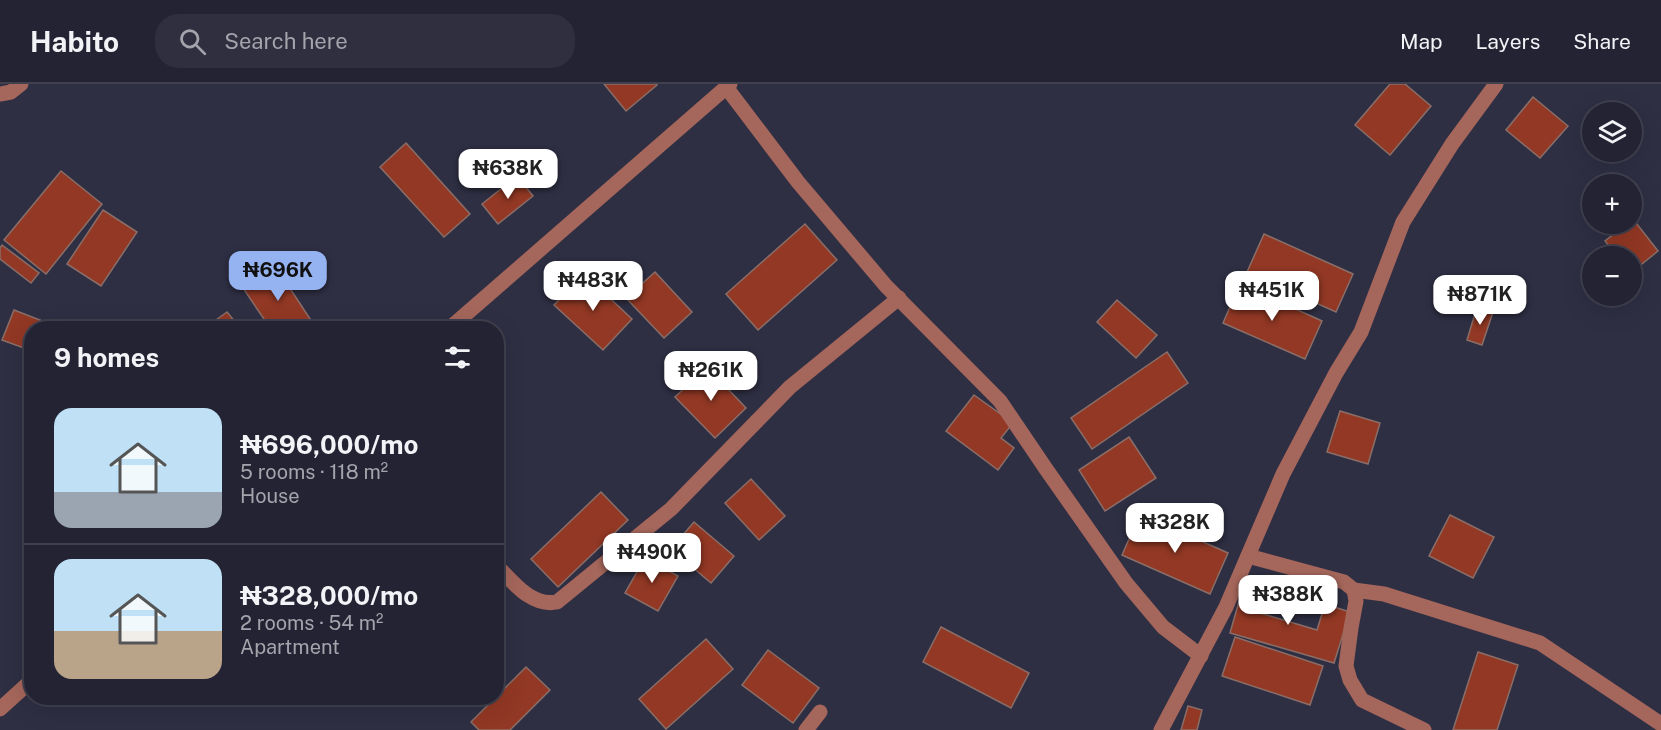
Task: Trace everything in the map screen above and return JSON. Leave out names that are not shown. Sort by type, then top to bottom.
[{"type":"street","points":[[0,94],[10,92],[21,84]]},
{"type":"street","points":[[1161,730],[1226,607],[1283,474],[1336,373],[1361,332],[1403,222],[1452,144],[1496,84]]},
{"type":"street","points":[[458,321],[728,86],[798,182],[886,286],[1000,401],[1126,583],[1163,627],[1201,656]]},
{"type":"street","points":[[504,573],[531,598],[550,603],[557,602],[671,509],[790,387],[898,298]]},
{"type":"street","points":[[1248,556],[1344,582],[1354,590],[1384,594],[1540,643],[1661,724]]},
{"type":"street","points":[[1354,590],[1356,601],[1346,666],[1350,681],[1362,700],[1424,730]]},
{"type":"street","points":[[0,709],[24,687]]},
{"type":"building","points":[[604,84],[656,84],[657,85],[626,111]]},
{"type":"building","points":[[1390,84],[1405,84],[1431,106],[1390,155],[1355,125]]},
{"type":"building","points":[[1533,97],[1568,126],[1540,158],[1506,130]]},
{"type":"building","points":[[406,143],[470,214],[444,237],[380,167]]},
{"type":"building","points":[[61,171],[102,204],[46,274],[4,240]]},
{"type":"building","points":[[517,176],[533,196],[498,224],[482,204]]},
{"type":"building","points":[[103,210],[137,232],[101,286],[67,264]]},
{"type":"building","points":[[805,224],[837,260],[758,330],[726,294]]},
{"type":"building","points":[[1642,231],[1658,251],[1642,264],[1642,246],[1609,246],[1605,241],[1614,234],[1642,234]]},
{"type":"building","points":[[1264,234],[1353,274],[1336,312],[1247,272]]},
{"type":"building","points":[[2,245],[39,273],[31,283],[0,259]]},
{"type":"building","points":[[276,267],[311,321],[265,321],[243,288]]},
{"type":"building","points":[[655,272],[692,312],[664,338],[626,298]]},
{"type":"building","points":[[584,274],[632,319],[603,350],[554,305]]},
{"type":"building","points":[[1240,284],[1322,321],[1305,359],[1223,323]]},
{"type":"building","points":[[1117,300],[1157,335],[1136,358],[1097,322]]},
{"type":"building","points":[[1477,307],[1493,312],[1482,345],[1467,340]]},
{"type":"building","points":[[14,310],[42,321],[24,321],[24,348],[2,340]]},
{"type":"building","points":[[227,312],[234,321],[215,321]]},
{"type":"building","points":[[1167,352],[1188,383],[1092,449],[1071,418]]},
{"type":"building","points":[[707,367],[746,408],[715,438],[675,397]]},
{"type":"building","points":[[974,395],[1013,423],[1001,438],[1014,448],[998,470],[946,431]]},
{"type":"building","points":[[1340,411],[1380,423],[1368,464],[1327,452]]},
{"type":"building","points":[[1129,437],[1156,478],[1105,511],[1079,470]]},
{"type":"building","points":[[751,479],[785,516],[759,540],[725,503]]},
{"type":"building","points":[[601,492],[628,520],[558,587],[531,559]]},
{"type":"building","points":[[1140,514],[1228,553],[1210,594],[1122,555]]},
{"type":"building","points":[[1450,515],[1494,537],[1473,578],[1429,556]]},
{"type":"building","points":[[694,522],[734,556],[711,583],[671,549]]},
{"type":"building","points":[[645,558],[678,576],[658,611],[625,593]]},
{"type":"building","points":[[1246,577],[1269,584],[1260,613],[1317,630],[1325,604],[1350,612],[1334,663],[1230,633]]},
{"type":"building","points":[[941,627],[1029,673],[1011,708],[923,662]]},
{"type":"building","points":[[1235,637],[1323,666],[1310,705],[1222,676]]},
{"type":"building","points":[[706,639],[733,669],[666,729],[639,699]]},
{"type":"building","points":[[768,650],[819,688],[793,723],[742,685]]},
{"type":"building","points":[[1478,652],[1518,665],[1497,730],[1453,730]]},
{"type":"building","points":[[526,667],[550,690],[510,730],[479,730],[471,722],[488,705],[504,705],[504,689]]},
{"type":"building","points":[[1188,706],[1202,710],[1197,730],[1181,730]]}]
